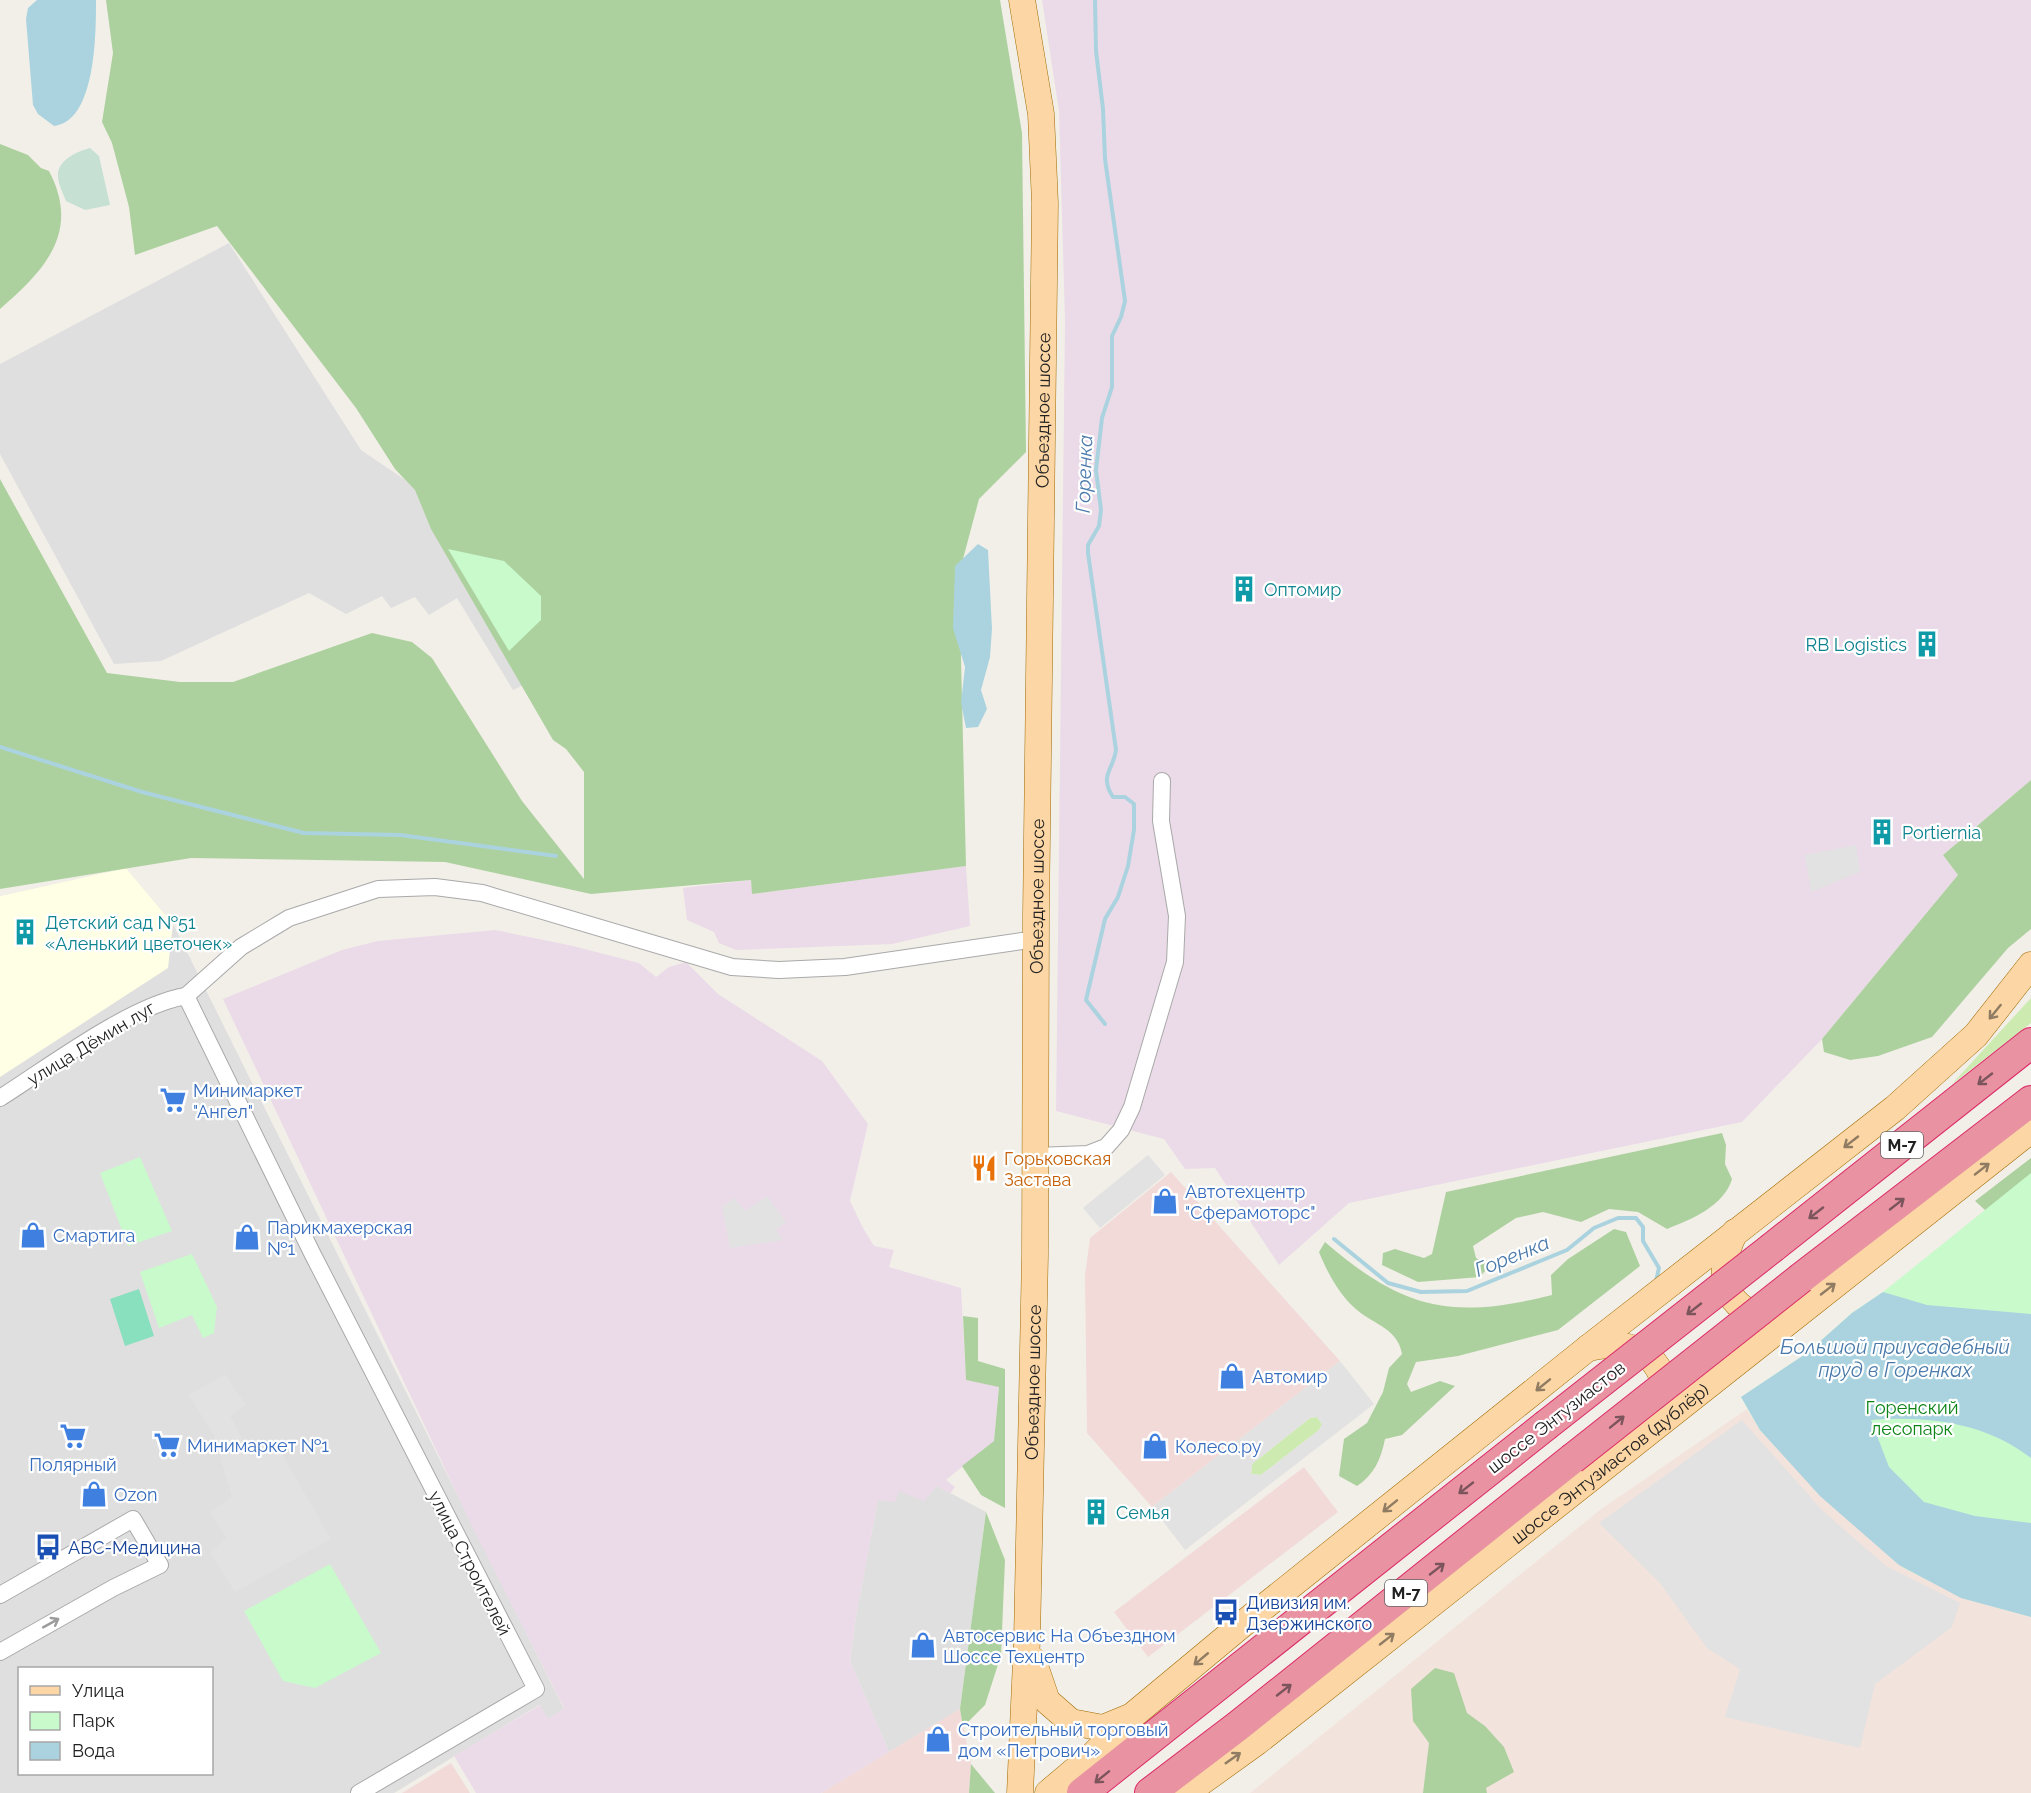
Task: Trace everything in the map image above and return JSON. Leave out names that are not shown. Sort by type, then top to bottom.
[{"type":"highway","name":"шоссе Энтузиастов","points":[[1082,1793],[2031,1042]]},
{"type":"highway","name":"М-7","points":[[1150,1793],[1284,1690],[1801,1278],[2031,1101]]},
{"type":"main road","name":"Объездное шоссе","points":[[1020,1793],[1027,1639],[1036,1156],[1036,939],[1045,203],[1039,103],[1022,0]]},
{"type":"main road","points":[[1048,1793],[1093,1755],[1132,1716],[1246,1621],[1656,1294],[1798,1185],[1947,1063],[1976,1035],[2031,966]]},
{"type":"main road","name":"шоссе Энтузиастов (дублёр)","points":[[1186,1793],[1257,1742],[2031,1130]]},
{"type":"main road","points":[[1735,1232],[1726,1249],[1723,1266],[1725,1283],[1734,1298],[1747,1310],[1763,1317],[1781,1317],[1799,1312]]},
{"type":"main road","points":[[1588,1348],[1606,1344],[1623,1344],[1640,1351],[1653,1362],[1662,1377],[1665,1394],[1656,1426]]},
{"type":"main road","points":[[1027,1639],[1042,1691],[1047,1701],[1062,1717],[1081,1726],[1102,1728],[1113,1726],[1132,1716]]},
{"type":"street","points":[[1036,1156],[1088,1154],[1106,1147],[1121,1131],[1132,1107],[1175,962],[1178,916],[1161,821],[1162,781]]},
{"type":"street","points":[[186,996],[241,947],[289,918],[378,889],[435,887],[482,893],[732,967],[779,970],[845,967],[1036,939]]},
{"type":"street","name":"улица Дёмин луг","points":[[0,1098],[120,1022],[167,999],[186,996]]},
{"type":"street","name":"улица Строителей","points":[[186,996],[312,1253],[536,1689],[359,1793]]},
{"type":"street","points":[[0,1594],[133,1519],[160,1565],[113,1588],[0,1652]]},
{"type":"shaded area","points":[[1042,0],[2031,0],[2031,780],[1943,855],[1958,875],[1822,1039],[1742,1122],[1349,1203],[1279,1265],[1215,1168],[1185,1169],[1164,1139],[1056,1111],[1065,320],[1059,111]]},
{"type":"shaded area","points":[[90,148],[99,156],[110,205],[85,210],[66,201],[58,176],[61,165],[65,161],[74,154]]},
{"type":"shaded area","points":[[229,243],[361,450],[448,509],[552,671],[513,690],[457,598],[429,615],[415,597],[391,608],[382,596],[346,614],[309,593],[161,661],[114,664],[0,454],[0,364]]},
{"type":"shaded area","points":[[1856,845],[1860,872],[1811,892],[1805,855]]},
{"type":"shaded area","points":[[966,866],[970,926],[892,944],[736,950],[719,943],[714,932],[687,920],[683,888],[751,880],[753,894]]},
{"type":"shaded area","points":[[126,868],[173,924],[564,1709],[548,1719],[539,1705],[394,1793],[0,1793],[0,896]]},
{"type":"shaded area","points":[[126,868],[173,924],[168,968],[0,1077],[0,896]]},
{"type":"shaded area","points":[[495,930],[573,946],[639,963],[656,977],[669,967],[686,962],[718,994],[822,1061],[868,1124],[850,1201],[863,1228],[874,1246],[894,1250],[889,1267],[961,1288],[966,1380],[999,1386],[994,1441],[946,1480],[955,1487],[950,1494],[937,1486],[924,1501],[899,1491],[895,1502],[878,1500],[850,1661],[889,1752],[821,1793],[476,1793],[454,1756],[540,1705],[548,1719],[564,1708],[473,1528],[223,999],[342,950],[378,941]]},
{"type":"shaded area","points":[[1148,1155],[1165,1175],[1100,1228],[1083,1208]]},
{"type":"shaded area","points":[[1171,1172],[1340,1361],[1152,1507],[1087,1433],[1085,1276],[1090,1238]]},
{"type":"shaded area","points":[[767,1196],[786,1222],[776,1230],[783,1240],[730,1248],[722,1207],[734,1198],[745,1211]]},
{"type":"shaded area","points":[[1340,1361],[1374,1404],[1185,1550],[1152,1507]],"holes":[[[1317,1417],[1322,1424],[1319,1430],[1261,1475],[1251,1474],[1252,1464],[1310,1418]]]},
{"type":"shaded area","points":[[225,1374],[246,1405],[230,1416],[249,1452],[274,1440],[331,1539],[235,1592],[210,1552],[227,1538],[210,1512],[232,1497],[214,1436],[189,1395]]},
{"type":"shaded area","points":[[1747,1409],[1760,1430],[1963,1598],[2031,1617],[2031,1793],[1250,1793],[1600,1510]]},
{"type":"shaded area","points":[[1742,1420],[1823,1511],[1886,1566],[1960,1603],[1952,1627],[1875,1684],[1860,1748],[1725,1717],[1740,1669],[1707,1648],[1660,1583],[1599,1523]]},
{"type":"shaded area","points":[[1304,1467],[1338,1512],[1148,1657],[1114,1612]]},
{"type":"shaded area","points":[[937,1486],[986,1512],[960,1709],[889,1752],[850,1661],[856,1616],[878,1499],[899,1491]]},
{"type":"shaded area","name":"Строительный торговый дом «Петрович»","points":[[960,1709],[971,1764],[969,1793],[821,1793]]},
{"type":"shaded area","points":[[451,1763],[470,1793],[402,1793]]},
{"type":"green space","points":[[106,0],[1000,0],[1022,133],[1026,452],[979,499],[959,574],[966,866],[752,894],[751,880],[591,894],[445,862],[191,858],[0,889],[0,479],[107,673],[180,682],[233,682],[372,633],[412,642],[432,658],[522,801],[584,879],[584,772],[566,749],[553,740],[431,529],[415,490],[395,469],[356,408],[217,226],[135,255],[129,207],[112,143],[102,122],[113,53]]},
{"type":"green space","points":[[0,144],[28,155],[41,168],[49,171],[58,193],[61,213],[59,231],[44,264],[31,280],[0,309]]},
{"type":"green space","points":[[448,549],[504,561],[541,596],[541,620],[509,651]]},
{"type":"green space","points":[[2031,780],[2031,929],[2008,948],[1932,1037],[1878,1056],[1850,1060],[1824,1052],[1822,1039],[1958,875],[1943,855]]},
{"type":"green space","points":[[2031,998],[2031,1023],[1951,1085]]},
{"type":"green space","points":[[1722,1133],[1726,1145],[1725,1164],[1732,1179],[1728,1188],[1715,1204],[1687,1221],[1667,1229],[1638,1212],[1609,1209],[1581,1222],[1543,1212],[1516,1218],[1473,1246],[1476,1258],[1490,1265],[1480,1277],[1418,1282],[1382,1265],[1383,1253],[1395,1249],[1424,1258],[1432,1254],[1446,1192]]},
{"type":"green space","points":[[140,1157],[172,1231],[128,1246],[100,1173]]},
{"type":"green space","points":[[2031,1158],[2031,1203],[1995,1219],[1975,1201]]},
{"type":"green space","name":"Большой приусадебный пруд в Горенках","points":[[2031,1173],[2031,1617],[1963,1598],[1902,1567],[1822,1496],[1760,1430],[1741,1397],[1807,1353],[1852,1313],[1883,1292]]},
{"type":"green space","points":[[1614,1229],[1626,1232],[1640,1266],[1558,1330],[1458,1356],[1416,1362],[1407,1384],[1411,1392],[1440,1381],[1455,1386],[1402,1435],[1385,1439],[1376,1466],[1363,1482],[1357,1486],[1339,1476],[1344,1439],[1367,1423],[1383,1392],[1389,1368],[1402,1354],[1400,1346],[1391,1333],[1357,1310],[1340,1291],[1319,1252],[1325,1242],[1353,1265],[1405,1295],[1430,1303],[1457,1307],[1485,1307],[1552,1295],[1551,1275],[1568,1259]]},
{"type":"green space","points":[[192,1254],[217,1307],[214,1333],[203,1338],[192,1315],[159,1328],[140,1272]]},
{"type":"green space","points":[[139,1289],[154,1336],[125,1346],[110,1299]]},
{"type":"green space","points":[[963,1316],[978,1318],[978,1361],[1005,1369],[1005,1508],[981,1495],[962,1466],[994,1441],[999,1387],[966,1380]]},
{"type":"green space","points":[[1317,1417],[1322,1424],[1319,1430],[1261,1475],[1251,1474],[1252,1464],[1310,1418]]},
{"type":"green space","points":[[986,1512],[1005,1560],[1001,1655],[985,1705],[963,1727],[960,1709]]},
{"type":"green space","points":[[330,1564],[381,1653],[315,1688],[283,1681],[244,1611]]},
{"type":"green space","points":[[1435,1668],[1454,1673],[1467,1713],[1485,1726],[1504,1747],[1514,1772],[1486,1788],[1487,1793],[1423,1793],[1429,1743],[1413,1721],[1411,1689]]},
{"type":"green space","points":[[971,1764],[995,1793],[969,1793]]},
{"type":"water","points":[[37,0],[96,0],[94,53],[86,92],[78,109],[68,120],[54,126],[38,114],[33,105],[26,19],[28,8]]},
{"type":"water","points":[[978,544],[988,550],[992,629],[990,657],[981,690],[987,709],[978,727],[966,728],[961,703],[965,667],[953,628],[955,566]]},
{"type":"water","name":"Большой приусадебный пруд в Горенках","points":[[1883,1292],[1927,1305],[2031,1314],[2031,1458],[1995,1437],[1956,1424],[1913,1419],[1871,1420],[1889,1467],[1924,1502],[1975,1516],[2031,1523],[2031,1617],[1961,1598],[1899,1565],[1820,1496],[1760,1430],[1741,1397],[1807,1353],[1852,1313]]},
{"type":"waterway","name":"Горенка","points":[[1095,0],[1096,51],[1103,109],[1105,159],[1125,301],[1121,317],[1112,336],[1112,387],[1102,418],[1096,470],[1101,510],[1099,526],[1088,545],[1088,553],[1116,750],[1107,783],[1113,797],[1125,797],[1134,804],[1134,830],[1128,866],[1118,897],[1105,919],[1086,1000],[1105,1024]]},
{"type":"waterway","points":[[0,747],[142,792],[304,833],[400,835],[556,856]]},
{"type":"waterway","name":"Горенка","points":[[1334,1239],[1388,1283],[1421,1292],[1467,1291],[1567,1250],[1594,1228],[1618,1218],[1636,1218],[1643,1227],[1643,1241],[1659,1268],[1656,1281]]},
{"type":"place","name":"Оптомир","points":[[1244,589]]},
{"type":"place","name":"RB Logistics","points":[[1927,644]]},
{"type":"place","name":"Portiernia","points":[[1882,832]]},
{"type":"place","name":"Детский сад №51 «Аленький цветочек»","points":[[25,932]]},
{"type":"place","name":"Минимаркет \"Ангел\"","points":[[173,1100]]},
{"type":"place","name":"Горьковская Застава","points":[[984,1168]]},
{"type":"place","name":"Автотехцентр \"Сферамоторс\"","points":[[1165,1201]]},
{"type":"place","name":"Смартига","points":[[33,1235]]},
{"type":"place","name":"Парикмахерская №1","points":[[247,1237]]},
{"type":"place","name":"Автомир","points":[[1232,1376]]},
{"type":"place","name":"Полярный","points":[[73,1436]]},
{"type":"place","name":"Минимаркет №1","points":[[167,1445]]},
{"type":"place","name":"Колесо.ру","points":[[1155,1446]]},
{"type":"place","name":"Ozon","points":[[94,1494]]},
{"type":"place","name":"Семья","points":[[1096,1512]]},
{"type":"place","name":"АВС-Медицина","points":[[48,1547]]},
{"type":"place","name":"Дивизия им. Дзержинского","points":[[1226,1612]]},
{"type":"place","name":"Автосервис На Объездном Шоссе Техцентр","points":[[923,1645]]},
{"type":"place","name":"Строительный торговый дом «Петрович»","points":[[938,1739]]},
{"type":"park label","name":"Горенский лесопарк","points":[[1912,1417]]}]
